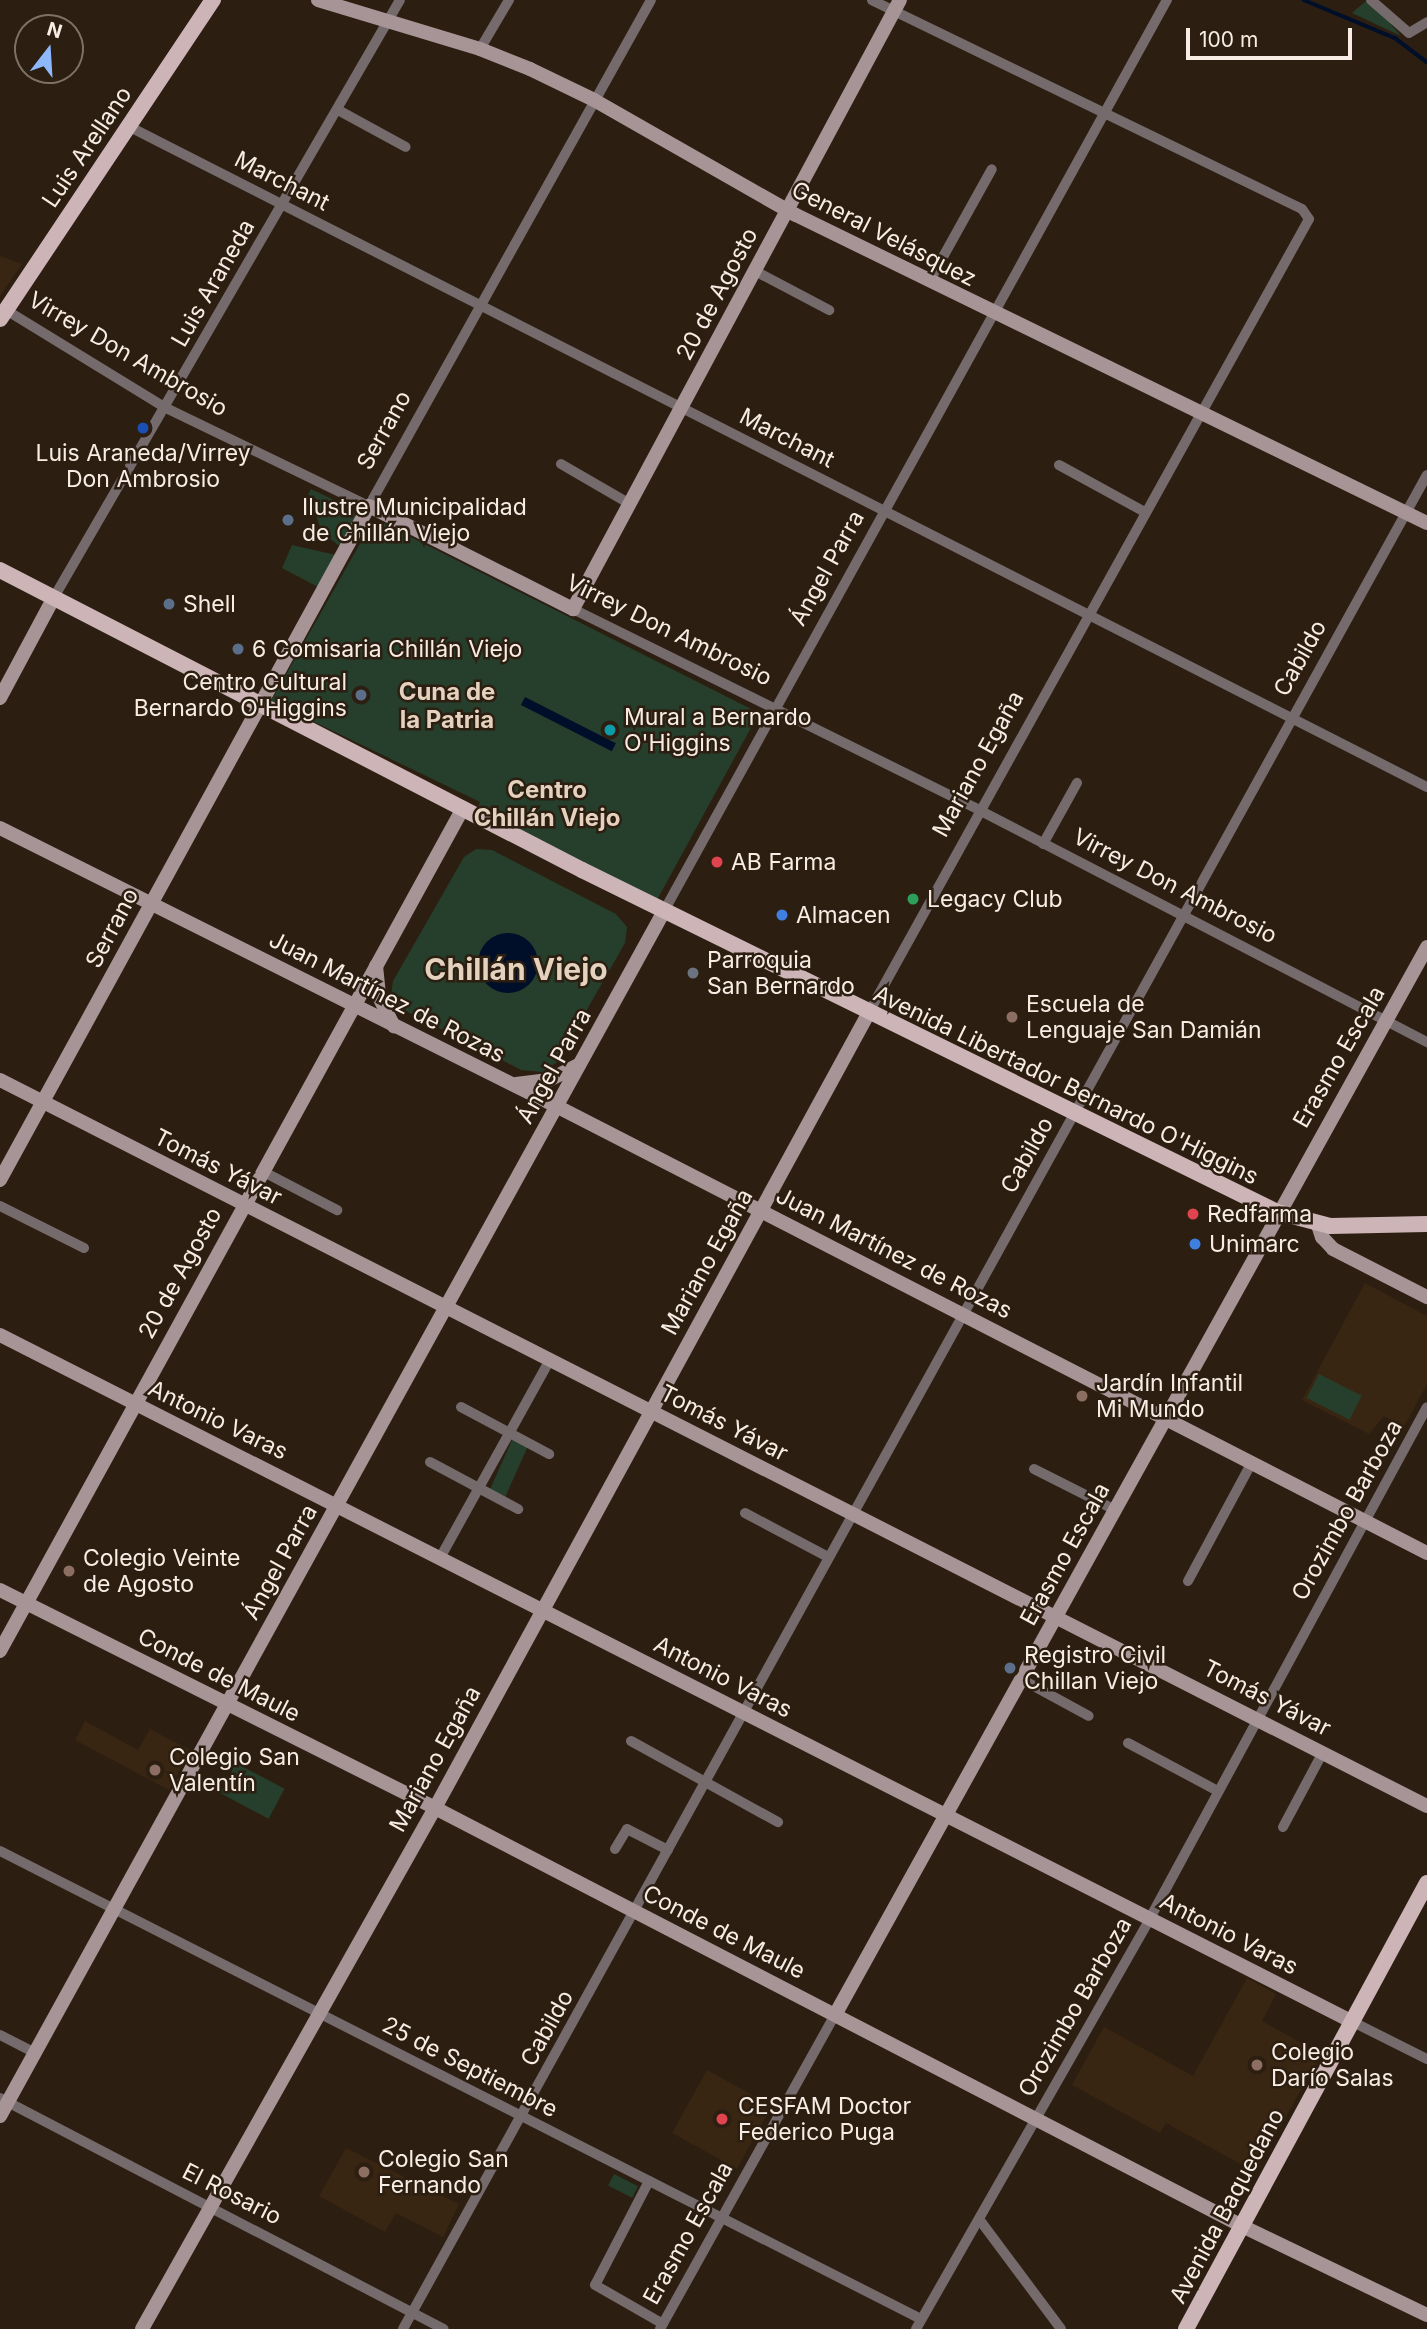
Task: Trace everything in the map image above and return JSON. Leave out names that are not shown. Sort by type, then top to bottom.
[{"type":"main road","name":"Luis Arellano","points":[[3,315],[213,0]]},
{"type":"main road","name":"Avenida Libertador Bernardo O'Higgins","points":[[0,570],[26,586],[868,1014],[1277,1212],[1318,1225],[1366,1229],[1427,1224]]},
{"type":"main road","name":"Avenida Libertador Bernardo O'Higgins","points":[[0,578],[26,586]]},
{"type":"main road","name":"Avenida Baquedano","points":[[1186,2329],[1427,1883]]},
{"type":"street","name":"General Velásquez","points":[[318,0],[480,48],[594,100],[787,210],[994,316],[1427,523]]},
{"type":"street","name":"Luis Araneda","points":[[0,698],[53,599],[284,206],[400,0]]},
{"type":"street","points":[[480,48],[509,0]]},
{"type":"street","name":"Serrano","points":[[0,1180],[479,305],[651,0]]},
{"type":"street","points":[[872,0],[897,5],[1107,114]]},
{"type":"street","name":"Ángel Parra","points":[[0,2116],[4,2100],[35,2053],[228,1705],[775,708],[1107,114],[1167,0]]},
{"type":"street","points":[[1371,0],[1409,33],[1427,22]]},
{"type":"street","name":"20 de Agosto","points":[[573,609],[897,5]]},
{"type":"street","points":[[338,110],[406,146]]},
{"type":"street","name":"Mariano Egaña","points":[[142,2329],[435,1808],[1086,614],[1200,415],[1308,216],[1107,114]]},
{"type":"street","name":"Marchant","points":[[128,126],[1427,787]]},
{"type":"street","points":[[929,282],[992,169]]},
{"type":"street","points":[[755,271],[829,310]]},
{"type":"street","name":"Virrey Don Ambrosio","points":[[3,315],[166,408],[369,506],[979,810],[1427,1042]]},
{"type":"street","points":[[561,464],[631,504]]},
{"type":"street","points":[[1059,466],[1145,512]]},
{"type":"street","name":"Cabildo","points":[[404,2329],[851,1513],[1427,475]]},
{"type":"street","points":[[1043,844],[1077,783]]},
{"type":"street","name":"20 de Agosto","points":[[0,1651],[463,808]]},
{"type":"street","name":"Juan Martínez de Rozas","points":[[0,828],[353,1007],[558,1107],[1427,1553]]},
{"type":"street","name":"Erasmo Escala","points":[[662,2327],[1166,1418],[1277,1212],[1427,947]]},
{"type":"street","points":[[376,965],[379,998],[394,1027]]},
{"type":"street","points":[[511,1084],[549,1080],[582,1063]]},
{"type":"street","name":"Tomás Yávar","points":[[0,1080],[243,1207],[1427,1806]]},
{"type":"street","points":[[262,1171],[337,1210]]},
{"type":"street","points":[[0,1206],[84,1248]]},
{"type":"street","points":[[1318,1225],[1322,1237],[1333,1249],[1427,1297]]},
{"type":"street","name":"Antonio Varas","points":[[0,1335],[1427,2059]]},
{"type":"street","points":[[440,1558],[549,1361]]},
{"type":"street","points":[[461,1407],[549,1454]]},
{"type":"street","name":"Orozimbo Barboza","points":[[919,2324],[1149,1920],[1427,1407]]},
{"type":"street","points":[[430,1462],[518,1509]]},
{"type":"street","points":[[1188,1581],[1252,1462]]},
{"type":"street","points":[[1034,1469],[1115,1510]]},
{"type":"street","points":[[744,1513],[828,1557]]},
{"type":"street","name":"Conde de Maule","points":[[0,1590],[435,1808],[1242,2226],[1427,2315]]},
{"type":"street","points":[[1021,1679],[1089,1716]]},
{"type":"street","points":[[631,1741],[778,1822]]},
{"type":"street","points":[[1128,1743],[1218,1791]]},
{"type":"street","points":[[1283,1827],[1323,1752]]},
{"type":"street","points":[[615,1849],[627,1829],[668,1850]]},
{"type":"street","name":"25 de Septiembre","points":[[0,1851],[722,2218],[919,2324]]},
{"type":"street","points":[[0,2035],[35,2053]]},
{"type":"street","name":"El Rosario","points":[[4,2100],[443,2329]]},
{"type":"street","points":[[649,2181],[595,2285],[662,2327]]},
{"type":"street","points":[[979,2219],[1061,2329]]},
{"type":"shaded area","points":[[0,256],[22,264],[0,296]]},
{"type":"shaded area","points":[[1365,1283],[1427,1316],[1427,1384],[1404,1427],[1384,1416],[1369,1434],[1302,1400]]},
{"type":"shaded area","name":"Colegio San Valentín","points":[[85,1721],[138,1750],[150,1729],[190,1750],[169,1790],[75,1740]]},
{"type":"shaded area","name":"Colegio Darío Salas","points":[[1247,1978],[1276,1994],[1262,2021],[1321,2054],[1255,2172],[1166,2123],[1160,2133],[1072,2085],[1104,2027],[1193,2076]]},
{"type":"shaded area","name":"CESFAM Doctor Federico Puga","points":[[707,2070],[772,2106],[737,2169],[672,2133]]},
{"type":"shaded area","name":"Colegio San Fernando","points":[[346,2148],[459,2204],[443,2237],[396,2213],[385,2232],[319,2196]]},
{"type":"green space","points":[[1370,0],[1401,36],[1352,13]]},
{"type":"green space","points":[[311,489],[353,509],[356,520],[341,547],[322,533],[316,515],[310,512],[317,499],[308,495]]},
{"type":"green space","points":[[381,522],[759,713],[657,900],[477,810],[480,802],[271,701],[371,524]]},
{"type":"green space","points":[[292,545],[336,555],[318,587],[282,568]]},
{"type":"green space","points":[[476,849],[492,850],[616,914],[627,927],[625,943],[557,1062],[543,1072],[521,1070],[400,1008],[391,996],[393,981],[464,857]]},
{"type":"green space","points":[[1319,1374],[1362,1396],[1350,1420],[1307,1398]]},
{"type":"green space","points":[[512,1440],[528,1447],[506,1496],[490,1489]]},
{"type":"green space","points":[[236,1763],[285,1789],[269,1819],[220,1793]]},
{"type":"green space","points":[[614,2174],[638,2186],[632,2198],[608,2186]]},
{"type":"water","points":[[525,697],[616,743],[612,751],[521,705]]},
{"type":"water","points":[[508,933],[525,938],[533,946],[538,963],[533,980],[525,988],[508,993],[491,988],[483,980],[478,963],[483,946],[491,938]]},
{"type":"waterway","points":[[1304,0],[1395,38],[1427,62]]},
{"type":"place","name":"Luis Araneda/Virrey Don Ambrosio","points":[[143,428]]},
{"type":"place","name":"Ilustre Municipalidad de Chillán Viejo","points":[[288,520]]},
{"type":"place","name":"Shell","points":[[169,604]]},
{"type":"place","name":"6 Comisaria Chillán Viejo","points":[[238,649]]},
{"type":"place","name":"Centro Cultural Bernardo O'Higgins","points":[[361,695]]},
{"type":"place","name":"Mural a Bernardo O'Higgins","points":[[610,730]]},
{"type":"place","name":"AB Farma","points":[[717,862]]},
{"type":"place","name":"Legacy Club","points":[[913,899]]},
{"type":"place","name":"Almacen","points":[[782,915]]},
{"type":"place","name":"Parroquia San Bernardo","points":[[693,973]]},
{"type":"place","name":"Escuela de Lenguaje San Damián","points":[[1012,1017]]},
{"type":"place","name":"Redfarma","points":[[1193,1214]]},
{"type":"place","name":"Unimarc","points":[[1195,1244]]},
{"type":"place","name":"Jardín Infantil Mi Mundo","points":[[1082,1396]]},
{"type":"place","name":"Colegio Veinte de Agosto","points":[[69,1571]]},
{"type":"place","name":"Registro Civil Chillan Viejo","points":[[1010,1668]]},
{"type":"place","name":"Colegio San Valentín","points":[[155,1770]]},
{"type":"place","name":"Colegio Darío Salas","points":[[1257,2065]]},
{"type":"place","name":"CESFAM Doctor Federico Puga","points":[[722,2119]]},
{"type":"place","name":"Colegio San Fernando","points":[[364,2172]]},
{"type":"district","name":"Cuna de la Patria","points":[[447,706]]},
{"type":"district","name":"Centro Chillán Viejo","points":[[547,804]]},
{"type":"district","name":"Chillán Viejo","points":[[516,969]]}]
